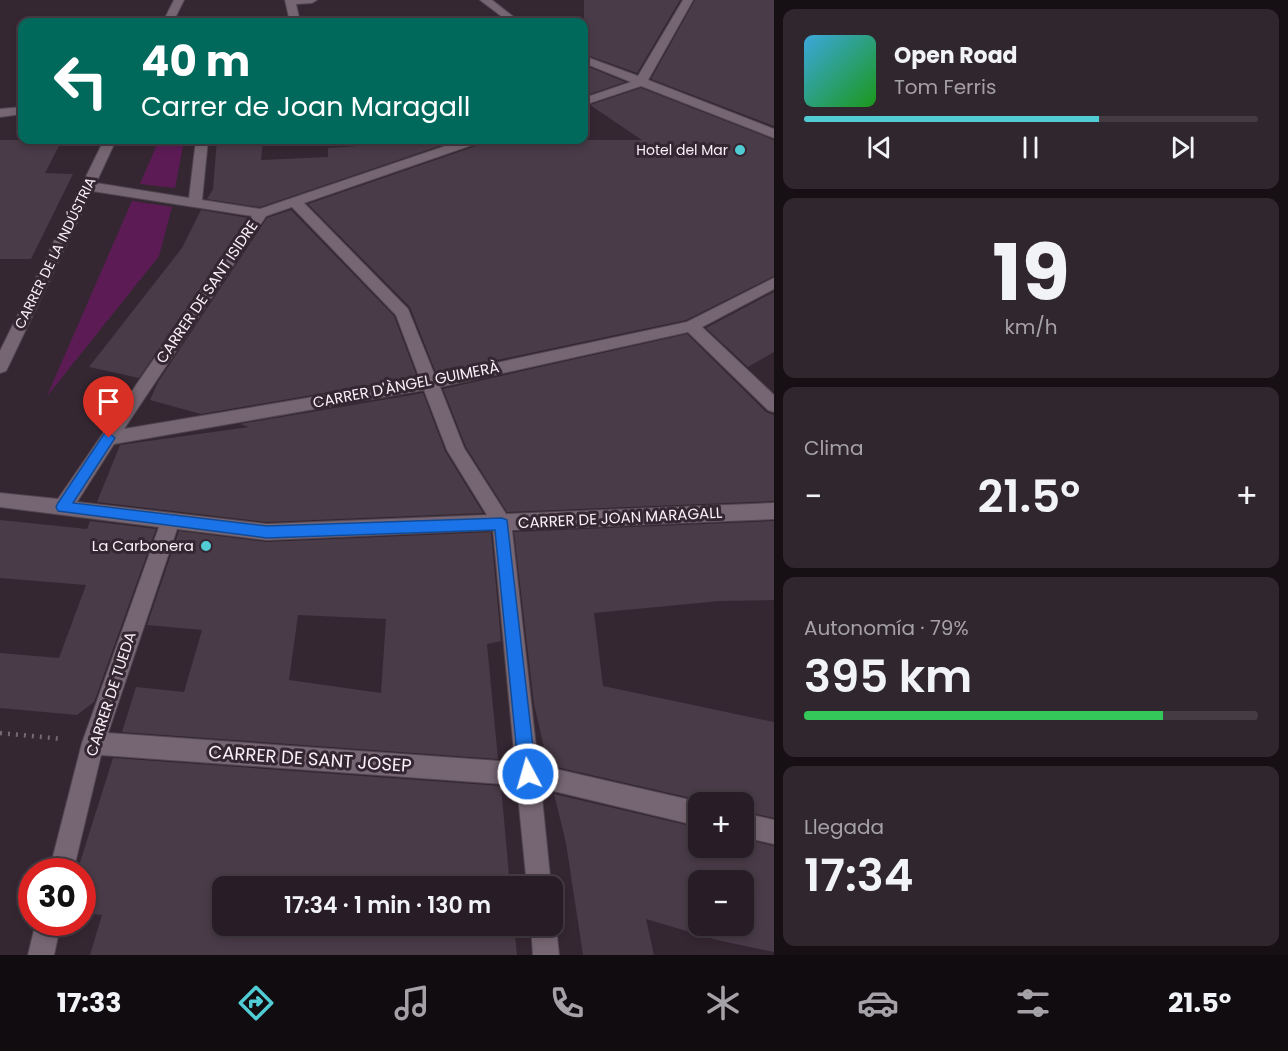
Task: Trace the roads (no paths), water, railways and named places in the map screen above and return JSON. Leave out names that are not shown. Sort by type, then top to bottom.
[{"type":"street","points":[[170,18],[179,0]]},
{"type":"street","points":[[294,18],[290,0],[312,0]]},
{"type":"street","points":[[485,0],[510,18]]},
{"type":"street","points":[[588,101],[641,82],[688,0]]},
{"type":"street","points":[[588,61],[774,134]]},
{"type":"street","points":[[0,113],[18,111]]},
{"type":"street","name":"CARRER DE LA INDÚSTRIA","points":[[0,367],[108,144]]},
{"type":"street","points":[[195,202],[202,144]]},
{"type":"street","name":"CARRER DE SANT ISIDRE","points":[[109,438],[261,213],[462,144]]},
{"type":"street","points":[[87,186],[261,213]]},
{"type":"street","points":[[294,201],[403,313],[456,450],[502,524],[538,876]]},
{"type":"street","name":"CARRER D'ÀNGEL GUIMERÀ","points":[[109,438],[430,383],[691,326],[774,283]]},
{"type":"street","points":[[691,326],[774,406]]},
{"type":"street","points":[[63,507],[109,438]]},
{"type":"street","name":"CARRER DE JOAN MARAGALL","points":[[0,500],[267,532],[774,511]]},
{"type":"street","name":"CARRER DE TUEDA","points":[[64,858],[93,743],[171,520]]},
{"type":"street","name":"CARRER DE SANT JOSEP","points":[[93,743],[528,774],[688,811]]},
{"type":"street","points":[[754,827],[774,832]]},
{"type":"street","points":[[41,955],[46,936]]},
{"type":"street","points":[[544,936],[546,955]]},
{"type":"place","name":"Hotel del Mar","points":[[740,150]]},
{"type":"place","name":"La Carbonera","points":[[206,546]]}]
